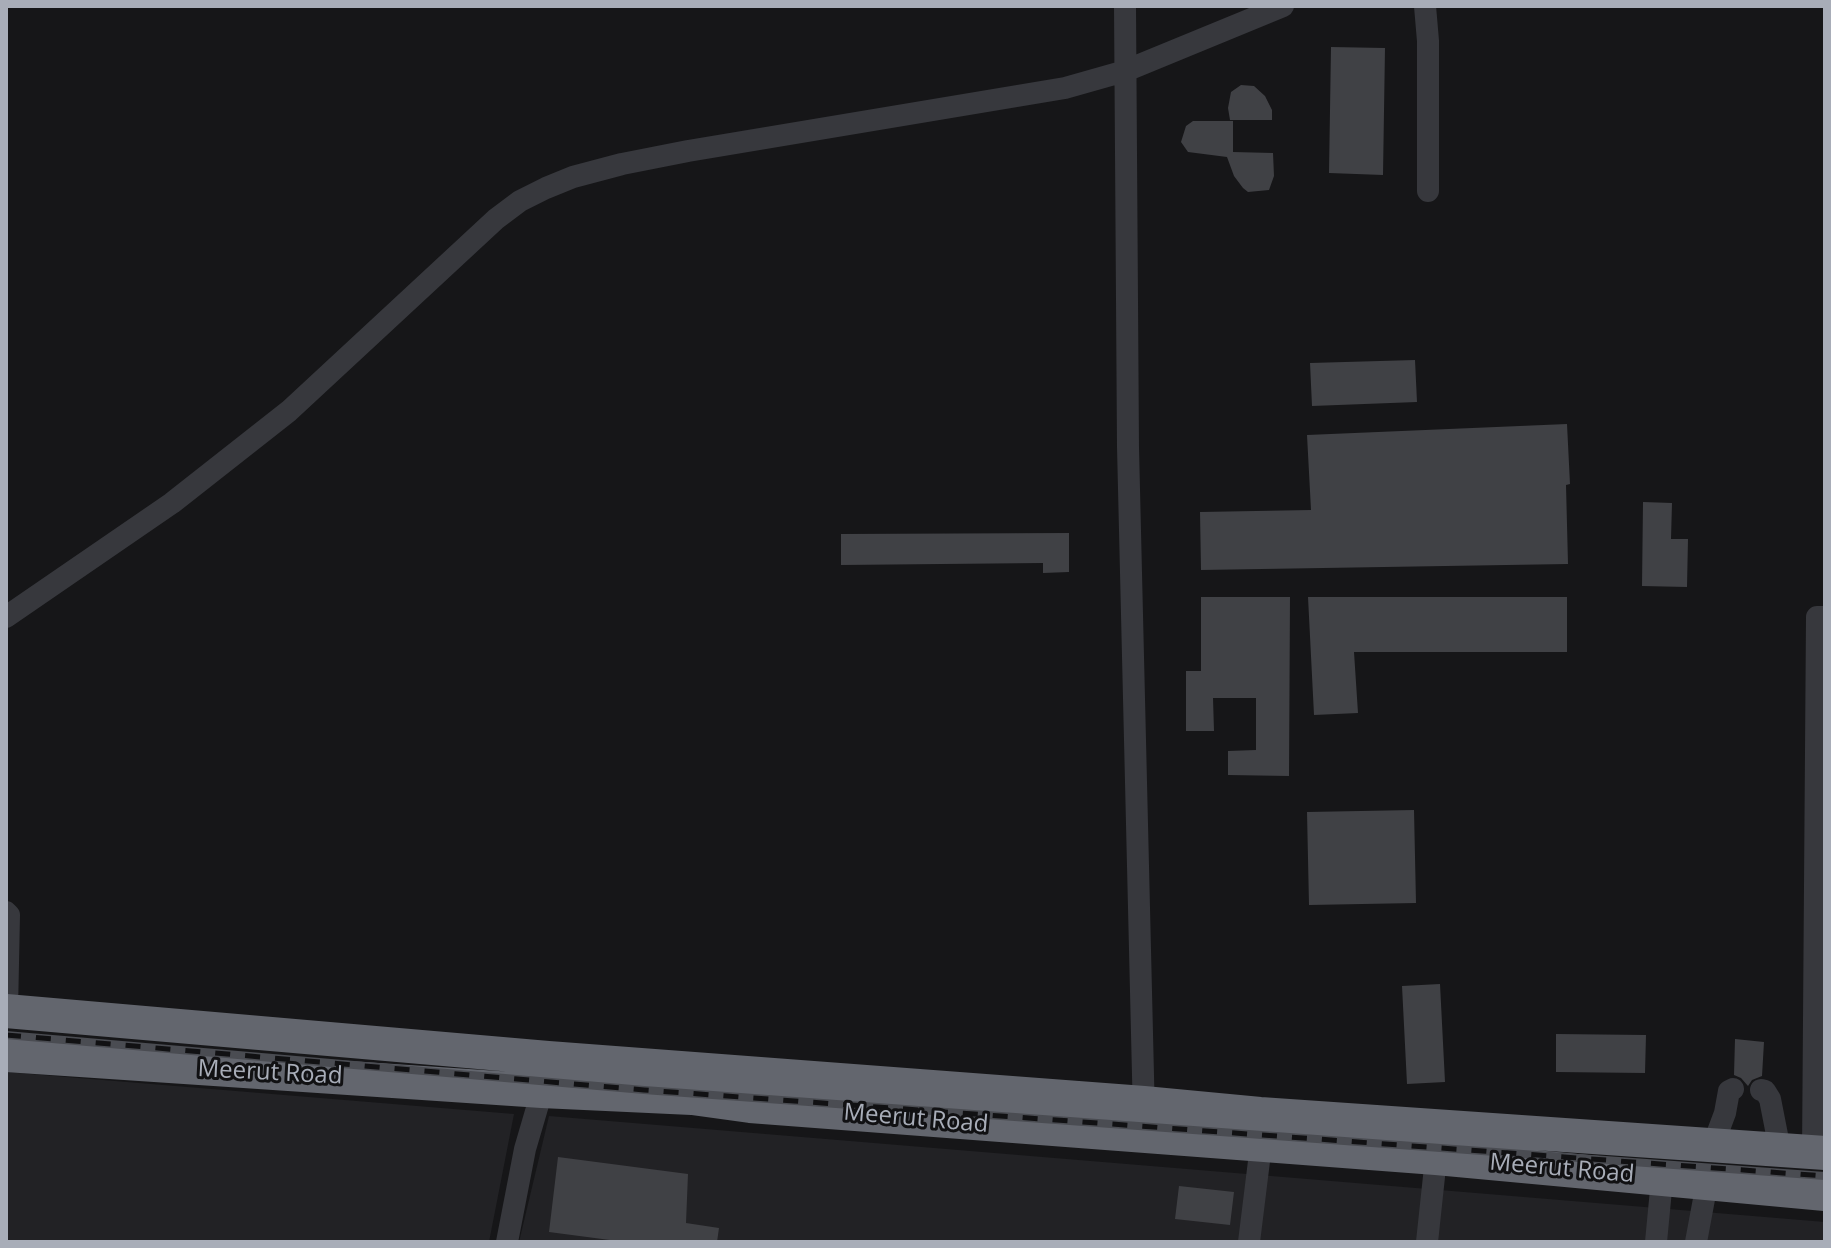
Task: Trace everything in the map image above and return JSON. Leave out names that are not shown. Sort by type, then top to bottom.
[{"type":"highway","name":"Meerut Road","points":[[7,1011],[548,1058],[1260,1114],[1806,1151]]},
{"type":"highway","name":"Meerut Road","points":[[6,1055],[692,1098],[750,1106],[1436,1158],[1825,1194]]},
{"type":"highway","points":[[1591,1172],[1593,1137]]},
{"type":"street","points":[[1125,6],[1128,447],[1144,1137]]},
{"type":"street","points":[[6,617],[172,503],[289,411],[496,219],[520,201],[546,188],[622,164],[688,151],[1045,93],[1125,71],[1283,6]]},
{"type":"street","points":[[1425,6],[1428,41],[1428,191]]},
{"type":"street","points":[[1806,1151],[1817,617],[1825,617]]},
{"type":"street","points":[[6,912],[9,915],[7,1011]]},
{"type":"street","points":[[1713,1145],[1725,1113],[1729,1091],[1733,1089]]},
{"type":"street","points":[[1761,1090],[1765,1091],[1806,1151]]},
{"type":"street","points":[[507,1242],[525,1149],[542,1091]]},
{"type":"street","points":[[1249,1242],[1261,1145]]},
{"type":"street","points":[[1427,1242],[1436,1158]]},
{"type":"street","points":[[1656,1242],[1662,1179]]},
{"type":"street","points":[[1696,1242],[1707,1183]]},
{"type":"shaded area","points":[[6,1072],[514,1114],[489,1242],[6,1242]]},
{"type":"shaded area","points":[[549,1116],[1825,1222],[1825,1242],[519,1242]]},
{"type":"building","points":[[1331,47],[1385,48],[1383,175],[1329,173]]},
{"type":"building","points":[[1241,85],[1254,86],[1265,96],[1272,110],[1272,120],[1230,120],[1228,108],[1231,92]]},
{"type":"building","points":[[1193,121],[1233,121],[1233,152],[1273,153],[1274,176],[1269,190],[1248,192],[1234,176],[1227,157],[1188,152],[1181,142],[1186,126]]},
{"type":"building","points":[[1415,360],[1417,402],[1312,406],[1310,363]]},
{"type":"building","points":[[1567,424],[1570,484],[1566,485],[1568,564],[1201,570],[1200,512],[1311,510],[1307,435]]},
{"type":"building","points":[[1643,502],[1672,503],[1671,539],[1688,539],[1687,587],[1642,586]]},
{"type":"building","points":[[1069,533],[1069,572],[1043,573],[1043,563],[841,565],[841,534]]},
{"type":"building","points":[[1201,597],[1290,597],[1289,776],[1228,775],[1228,751],[1256,750],[1256,698],[1213,698],[1214,731],[1186,731],[1186,671],[1201,671]]},
{"type":"building","points":[[1308,597],[1567,597],[1567,652],[1354,652],[1358,713],[1314,715]]},
{"type":"building","points":[[1414,810],[1416,903],[1309,905],[1307,812]]},
{"type":"building","points":[[1440,984],[1445,1082],[1407,1084],[1402,986]]},
{"type":"building","points":[[1556,1034],[1646,1035],[1645,1073],[1556,1072]]},
{"type":"building","points":[[1735,1039],[1764,1042],[1762,1076],[1752,1080],[1748,1086],[1734,1075]]},
{"type":"building","points":[[558,1157],[688,1174],[686,1223],[719,1228],[717,1242],[625,1242],[549,1232]]},
{"type":"building","points":[[1179,1186],[1234,1192],[1230,1225],[1175,1219]]},
{"type":"railway","points":[[6,1035],[644,1090],[1825,1176]]}]
